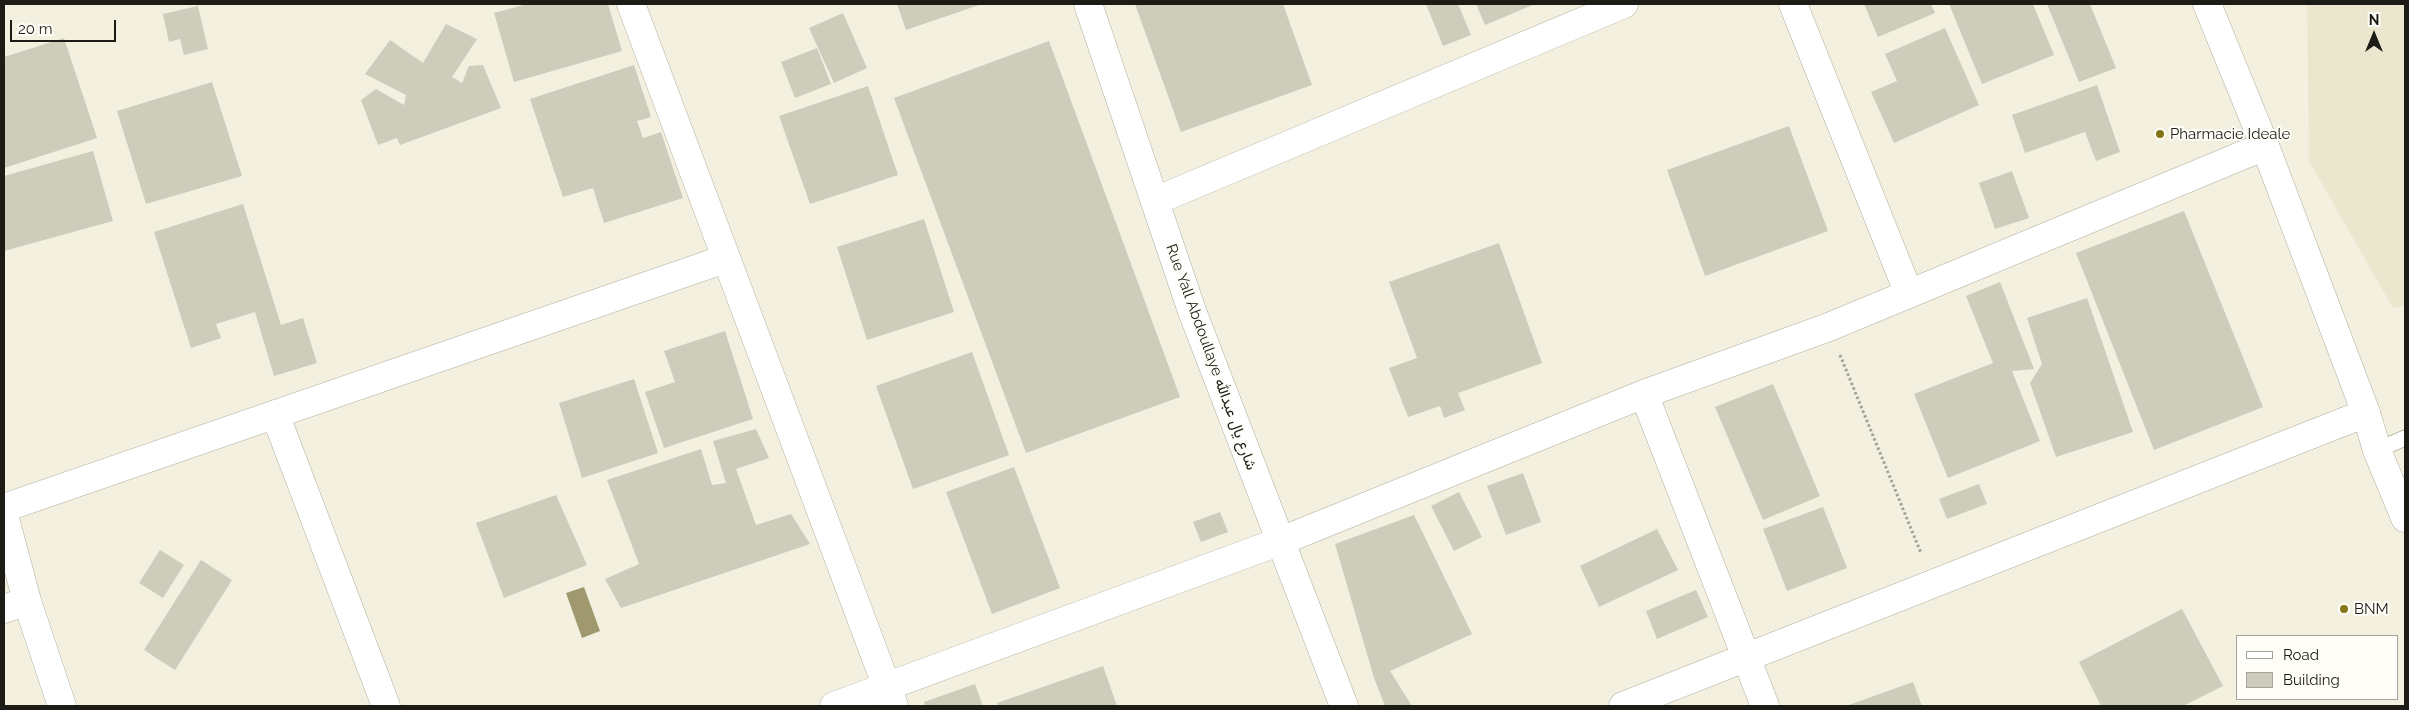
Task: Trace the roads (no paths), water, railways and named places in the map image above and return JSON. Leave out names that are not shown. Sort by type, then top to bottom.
[{"type":"street","points":[[631,4],[890,697]]},
{"type":"street","name":"Rue Yall Abdoullaye شارع يال عبدالله","points":[[1088,4],[1192,311],[1344,706]]},
{"type":"street","points":[[1155,201],[1624,4]]},
{"type":"street","points":[[1793,4],[1909,294]]},
{"type":"street","points":[[2207,4],[2265,146],[2366,413],[2377,450],[2405,518]]},
{"type":"street","points":[[834,706],[890,697],[1644,394],[1829,327],[2265,146]]},
{"type":"street","points":[[4,508],[725,259]]},
{"type":"street","points":[[1644,394],[1764,706]]},
{"type":"street","points":[[1624,706],[2366,413]]},
{"type":"street","points":[[275,414],[386,706]]},
{"type":"street","points":[[4,515],[15,605],[62,706]]},
{"type":"lane","points":[[2377,450],[2405,438]]},
{"type":"place","name":"Pharmacie Ideale","points":[[2160,134]]},
{"type":"place","name":"BNM","points":[[2344,609]]}]
